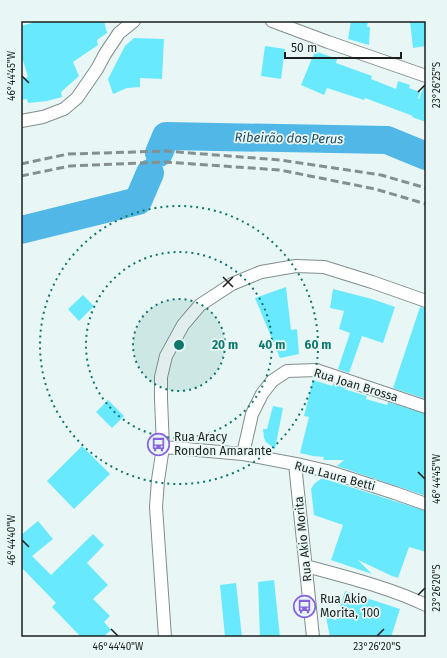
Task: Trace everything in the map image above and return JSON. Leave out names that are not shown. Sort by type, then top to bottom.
[{"type":"street","points":[[21,121],[43,117],[64,109],[77,98],[98,69],[104,54],[119,33],[134,21]]},
{"type":"street","points":[[272,21],[426,76]]},
{"type":"street","points":[[166,637],[156,507],[163,447],[161,377],[166,356],[183,325],[198,307],[232,284],[261,272],[296,266],[324,267],[426,301]]},
{"type":"street","name":"Rua Joan Brossa","points":[[243,454],[252,414],[262,394],[272,380],[286,371],[316,370],[426,407]]},
{"type":"street","points":[[163,447],[243,454]]},
{"type":"street","name":"Rua Laura Betti","points":[[243,454],[327,471],[426,504]]},
{"type":"street","name":"Rua Akio Morita","points":[[295,464],[313,637]]},
{"type":"street","points":[[306,566],[362,581],[414,599],[426,605]]},
{"type":"building","points":[[32,21],[104,21],[107,33],[97,40],[98,45],[73,62],[79,76],[61,92],[62,97],[47,101],[28,103],[27,99],[21,100],[21,79],[28,77],[21,54],[21,26],[32,23]]},
{"type":"building","points":[[351,21],[368,21],[367,27],[370,27],[369,45],[348,39]]},
{"type":"building","points":[[410,21],[426,21],[426,46],[413,48]]},
{"type":"building","points":[[134,38],[164,39],[162,79],[140,78],[140,87],[127,88],[113,94],[108,79],[125,46]]},
{"type":"building","points":[[265,46],[285,49],[281,79],[261,76]]},
{"type":"building","points":[[315,51],[337,59],[336,63],[372,76],[371,79],[396,89],[398,81],[410,85],[409,88],[420,92],[418,99],[426,84],[426,122],[365,98],[364,100],[327,88],[324,95],[301,85]]},
{"type":"building","points":[[286,287],[291,330],[297,329],[299,354],[280,358],[255,298]]},
{"type":"building","points":[[333,289],[372,299],[395,307],[383,343],[362,336],[349,373],[338,369],[350,333],[339,329],[344,311],[330,308]]},
{"type":"building","points":[[83,295],[94,306],[79,321],[68,309]]},
{"type":"building","points":[[420,307],[426,308],[426,399],[393,388]]},
{"type":"building","points":[[313,380],[332,386],[333,384],[345,388],[344,389],[367,396],[366,399],[387,405],[388,402],[426,414],[426,496],[337,466],[344,460],[323,460],[324,457],[300,453],[309,417],[304,416]]},
{"type":"building","points":[[108,400],[124,416],[112,428],[96,412]]},
{"type":"building","points":[[273,406],[283,408],[275,449],[266,442],[263,429],[267,429]]},
{"type":"building","points":[[82,446],[110,474],[74,509],[47,481]]},
{"type":"building","points":[[322,478],[426,511],[426,552],[409,547],[398,578],[358,560],[372,574],[331,560],[343,525],[314,515],[311,489],[314,484]]},
{"type":"building","points":[[38,521],[53,539],[32,556],[51,575],[93,534],[104,545],[87,563],[108,585],[93,599],[110,616],[104,622],[111,630],[103,637],[81,637],[52,607],[56,603],[21,567],[21,535]]},
{"type":"building","points":[[274,580],[280,637],[260,637],[258,582]]},
{"type":"building","points":[[236,583],[242,637],[225,637],[220,585]]},
{"type":"building","points":[[345,591],[400,609],[391,637],[330,637],[326,617],[336,620]]},
{"type":"waterway","name":"Ribeirão dos Perus","points":[[159,153],[166,136],[387,140],[426,156]]},
{"type":"waterway","name":"Ribeirão dos Perus","points":[[21,230],[138,201],[150,173]]},
{"type":"railway","points":[[21,164],[68,154],[165,151],[280,160],[381,175],[426,188]]},
{"type":"railway","points":[[21,176],[70,166],[165,162],[280,170],[375,189],[426,204]]},
{"type":"place","name":"Rua Aracy Rondon Amarante","points":[[159,444]]},
{"type":"place","name":"Rua Akio Morita, 100","points":[[305,606]]}]
